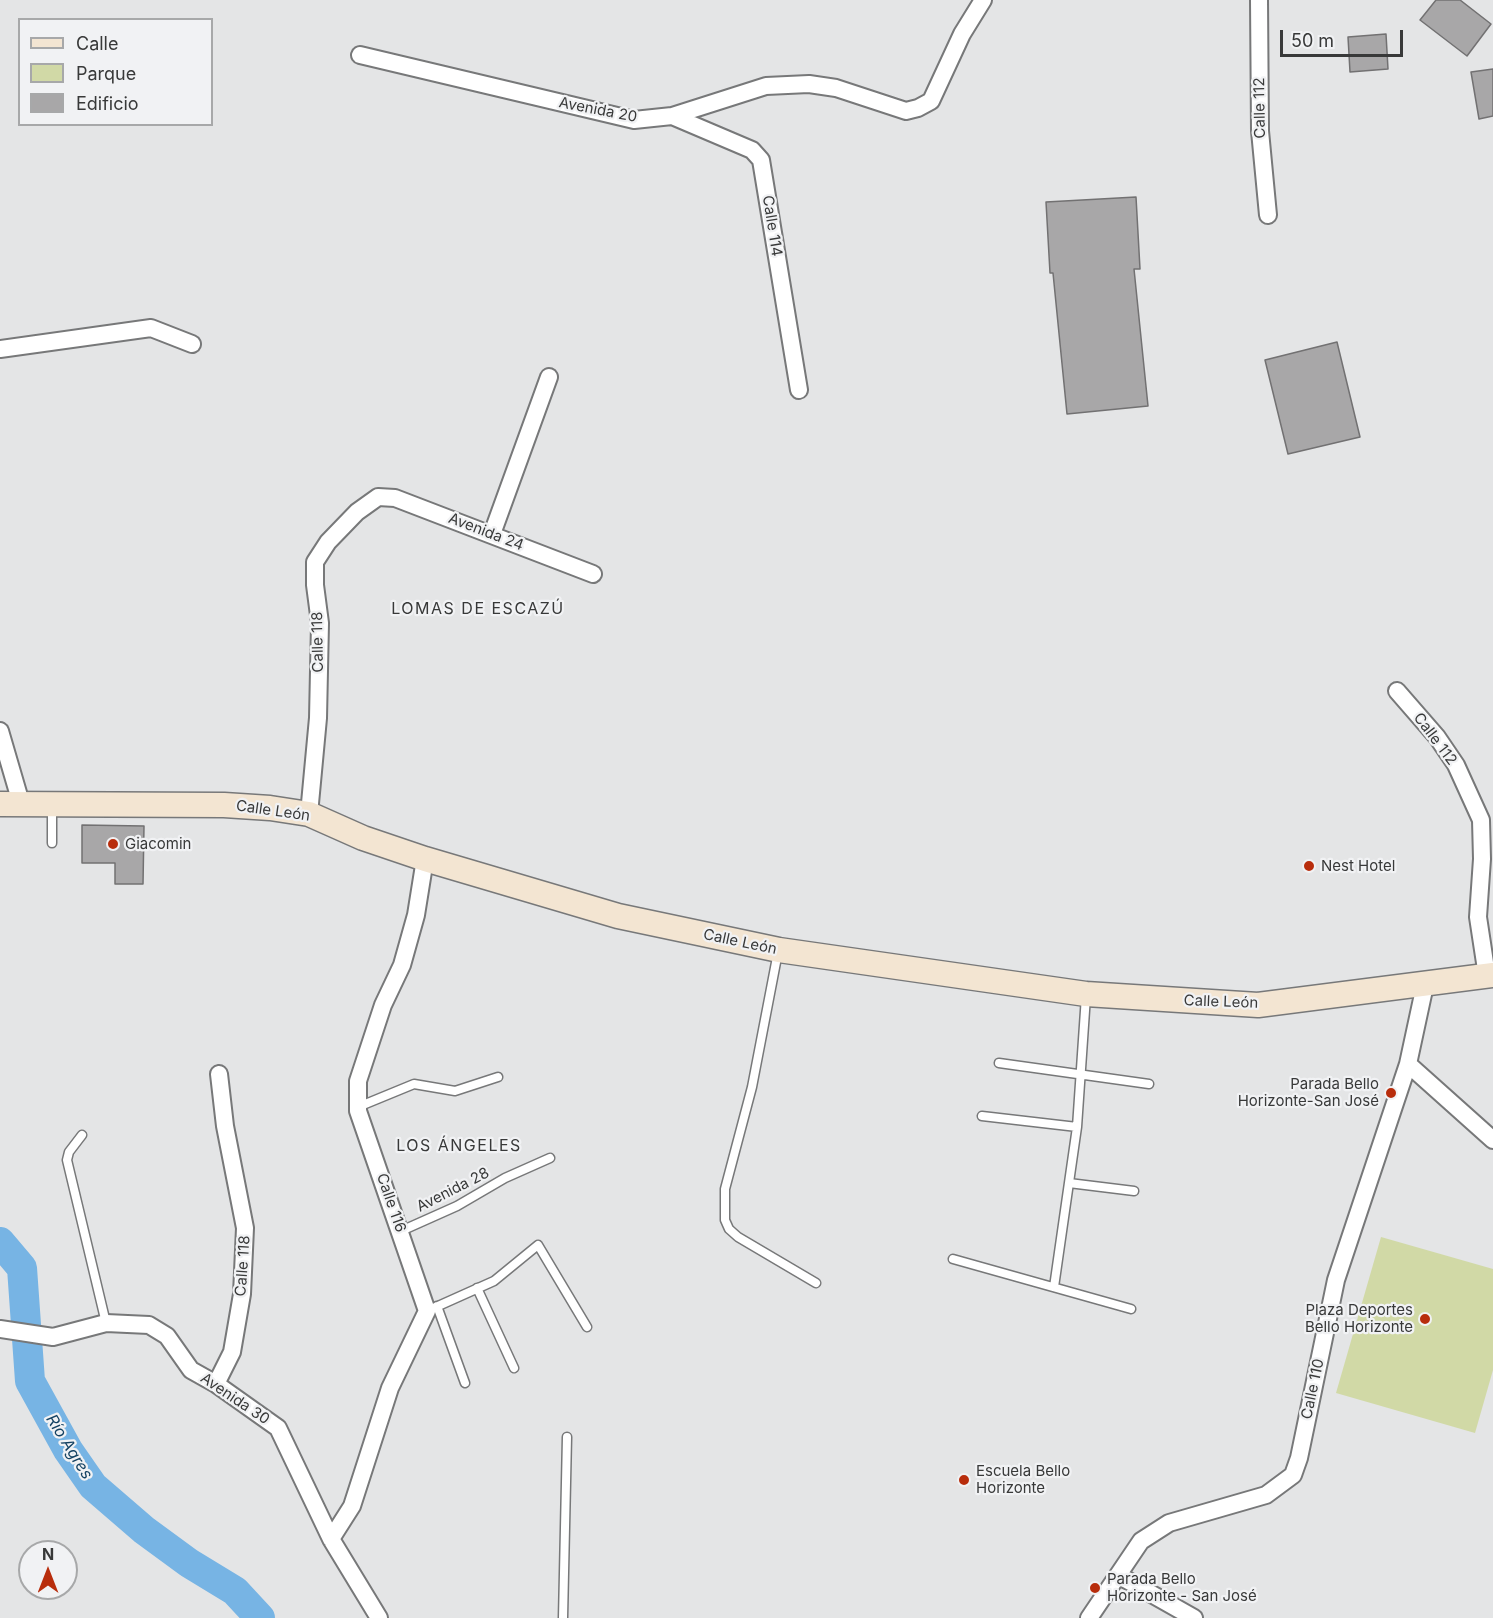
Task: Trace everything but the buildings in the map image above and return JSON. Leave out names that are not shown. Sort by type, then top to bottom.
[{"type":"main road","name":"Calle León","points":[[10,804],[224,805],[270,808],[309,814],[363,838],[425,859],[618,916],[779,950],[1086,994],[1258,1005],[1490,976]]},
{"type":"street","name":"Avenida 20","points":[[360,55],[634,120],[672,116],[766,86],[808,84],[836,88],[906,111],[931,101],[962,34],[983,0]]},
{"type":"street","name":"Calle 112","points":[[1258,0],[1260,131],[1268,215]]},
{"type":"street","name":"Calle 114","points":[[672,116],[752,150],[761,160],[799,390]]},
{"type":"street","points":[[0,349],[152,328],[192,344]]},
{"type":"street","points":[[492,534],[549,376]]},
{"type":"street","name":"Avenida 24","points":[[378,497],[395,498],[593,574]]},
{"type":"street","name":"Calle 118","points":[[309,814],[318,718],[320,624],[315,585],[315,562],[328,542],[357,512],[378,497]]},
{"type":"street","name":"Calle 112","points":[[1397,691],[1437,737],[1456,765],[1481,820],[1487,850]]},
{"type":"street","points":[[0,731],[10,804]]},
{"type":"street","points":[[1487,850],[1478,917],[1482,950],[1490,976]]},
{"type":"street","name":"Calle 116","points":[[425,859],[416,915],[402,965],[383,1005],[358,1081],[358,1107],[401,1231],[432,1308]]},
{"type":"street","name":"Calle 110","points":[[1089,1618],[1141,1541],[1168,1522],[1266,1495],[1293,1475],[1299,1458],[1336,1280],[1408,1064],[1425,985]]},
{"type":"street","points":[[1408,1064],[1493,1140]]},
{"type":"street","name":"Calle 118","points":[[216,1384],[232,1352],[242,1294],[245,1228],[225,1126],[219,1074]]},
{"type":"street","points":[[331,1539],[352,1506],[390,1388],[432,1308]]},
{"type":"street","name":"Avenida 30","points":[[2,1329],[53,1337],[106,1323],[149,1325],[167,1336],[191,1370],[216,1384],[278,1428],[331,1539],[379,1618]]},
{"type":"street","points":[[1118,1575],[1194,1618]]},
{"type":"lane","points":[[51,843],[52,805]]},
{"type":"lane","points":[[779,950],[752,1086],[725,1189],[725,1220],[729,1229],[738,1237],[816,1283]]},
{"type":"lane","points":[[1054,1287],[1077,1127],[1086,994]]},
{"type":"lane","points":[[999,1063],[1149,1084]]},
{"type":"lane","points":[[358,1107],[414,1083],[455,1091],[498,1077]]},
{"type":"lane","points":[[982,1116],[1077,1127]]},
{"type":"lane","points":[[82,1135],[69,1152],[68,1160],[106,1323]]},
{"type":"lane","name":"Avenida 28","points":[[401,1231],[457,1206],[505,1178],[550,1158]]},
{"type":"lane","points":[[1069,1183],[1134,1191]]},
{"type":"lane","points":[[465,1383],[432,1308],[494,1281],[538,1245],[587,1328]]},
{"type":"lane","points":[[953,1259],[1131,1309]]},
{"type":"lane","points":[[477,1288],[514,1368]]},
{"type":"lane","points":[[563,1618],[567,1437]]},
{"type":"green space","name":"Plaza Deportes Bello Horizonte","points":[[1381,1237],[1493,1269],[1493,1370],[1475,1433],[1336,1393]]},
{"type":"waterway","name":"Río Agres","points":[[0,1242],[22,1268],[30,1381],[68,1450],[93,1486],[144,1530],[189,1563],[235,1591],[260,1618]]},
{"type":"place","name":"Giacomin","points":[[113,844]]},
{"type":"place","name":"Nest Hotel","points":[[1309,866]]},
{"type":"place","name":"Parada Bello Horizonte-San José","points":[[1391,1093]]},
{"type":"place","name":"Plaza Deportes Bello Horizonte","points":[[1425,1319]]},
{"type":"place","name":"Escuela Bello Horizonte","points":[[964,1480]]},
{"type":"place","name":"Parada Bello Horizonte - San José","points":[[1095,1588]]},
{"type":"district","name":"LOMAS DE ESCAZÚ","points":[[478,609]]},
{"type":"district","name":"LOS ÁNGELES","points":[[459,1146]]}]
